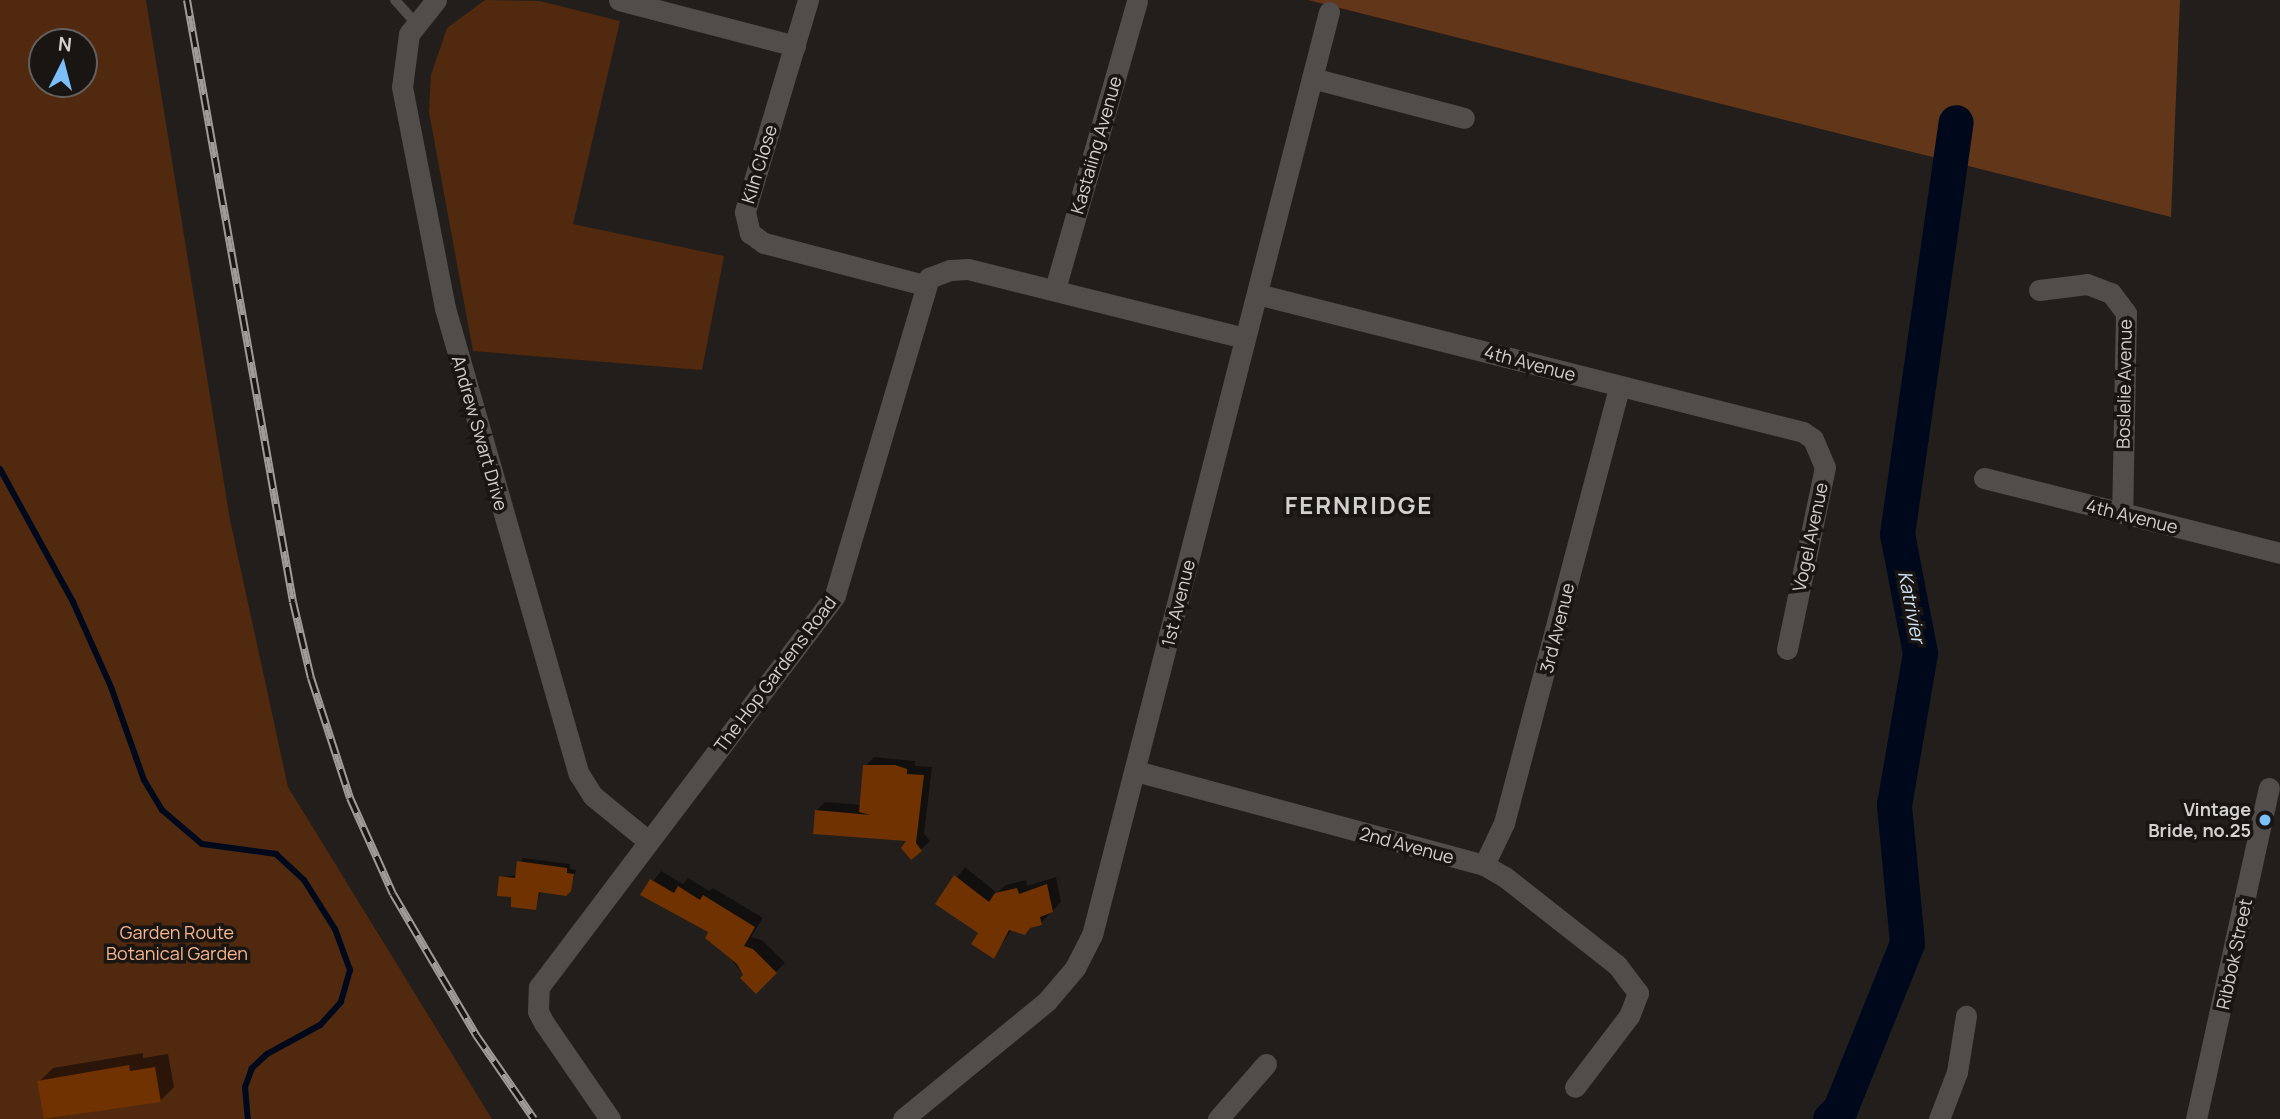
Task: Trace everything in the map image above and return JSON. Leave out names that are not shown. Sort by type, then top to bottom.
[{"type":"street","name":"Andrew Swart Drive","points":[[436,0],[415,22],[403,58],[406,112],[445,308],[519,572],[584,785],[648,841]]},
{"type":"street","points":[[619,0],[795,46]]},
{"type":"street","name":"Kiln Close","points":[[808,0],[745,212],[750,233],[764,243],[924,285]]},
{"type":"street","name":"Kastaiing Avenue","points":[[1055,289],[1137,1]]},
{"type":"street","name":"1st Avenue","points":[[903,1119],[1046,1001],[1074,968],[1092,935],[1329,12]]},
{"type":"street","points":[[1312,78],[1464,118]]},
{"type":"street","points":[[924,285],[944,271],[968,269],[1245,338]]},
{"type":"street","name":"Boslelie Avenue","points":[[2039,290],[2087,284],[2111,293],[2126,313],[2122,513]]},
{"type":"street","name":"The Hop Gardens Road","points":[[610,1119],[544,1024],[538,1011],[539,986],[835,595],[924,285]]},
{"type":"street","name":"4th Avenue","points":[[1257,295],[1803,432]]},
{"type":"street","name":"3rd Avenue","points":[[1484,865],[1504,822],[1619,387]]},
{"type":"street","name":"Vogel Avenue","points":[[1787,649],[1825,467],[1819,446],[1803,432]]},
{"type":"street","name":"4th Avenue","points":[[1984,478],[2280,554]]},
{"type":"street","name":"2nd Avenue","points":[[1136,771],[1484,865],[1572,927],[1616,965],[1638,993],[1629,1016],[1575,1087]]},
{"type":"street","name":"Ribbok Street","points":[[2196,1119],[2269,788]]},
{"type":"street","points":[[1938,1119],[1957,1072],[1966,1016]]},
{"type":"street","points":[[1218,1119],[1266,1064]]},
{"type":"lane","points":[[395,0],[415,22]]},
{"type":"green space","name":"Garden Route Botanical Garden","points":[[0,0],[146,0],[230,520],[288,787],[492,1119],[0,1119]]},
{"type":"green space","points":[[485,0],[540,1],[620,21],[573,224],[724,256],[702,370],[473,351],[429,112],[431,75],[447,28]]},
{"type":"shaded area","points":[[1308,0],[2180,0],[2171,217]]},
{"type":"building","points":[[863,765],[895,765],[907,769],[907,774],[924,775],[916,843],[922,851],[911,860],[901,848],[906,841],[813,834],[815,810],[871,815],[859,812]]},
{"type":"building","points":[[517,861],[567,868],[567,873],[574,874],[571,891],[566,896],[539,892],[536,910],[511,907],[511,897],[497,896],[499,876],[515,878]]},
{"type":"building","points":[[954,875],[989,902],[995,893],[1017,888],[1019,894],[1047,884],[1053,912],[1040,917],[1042,925],[1030,928],[1025,935],[1009,930],[994,959],[971,944],[978,933],[935,904]]},
{"type":"building","points":[[650,879],[674,893],[678,886],[700,900],[703,895],[755,927],[744,946],[753,949],[777,973],[756,994],[740,978],[743,975],[737,964],[705,938],[708,932],[640,895]]},
{"type":"building","points":[[129,1065],[130,1071],[155,1067],[161,1102],[44,1119],[37,1081]]},
{"type":"waterway","name":"Katrivier","points":[[1830,1119],[1840,1109],[1907,943],[1894,805],[1920,653],[1897,534],[1956,122]]},
{"type":"waterway","points":[[0,469],[73,602],[111,687],[144,780],[162,810],[202,844],[276,854],[304,880],[335,929],[350,970],[341,1002],[320,1025],[267,1054],[252,1068],[245,1087],[248,1119]]},
{"type":"railway","points":[[187,0],[293,602],[311,678],[350,798],[393,894],[476,1035],[534,1119]]},
{"type":"place","name":"Vintage Bride, no.25","points":[[2265,820]]},
{"type":"district","name":"FERNRIDGE","points":[[1359,505]]}]
